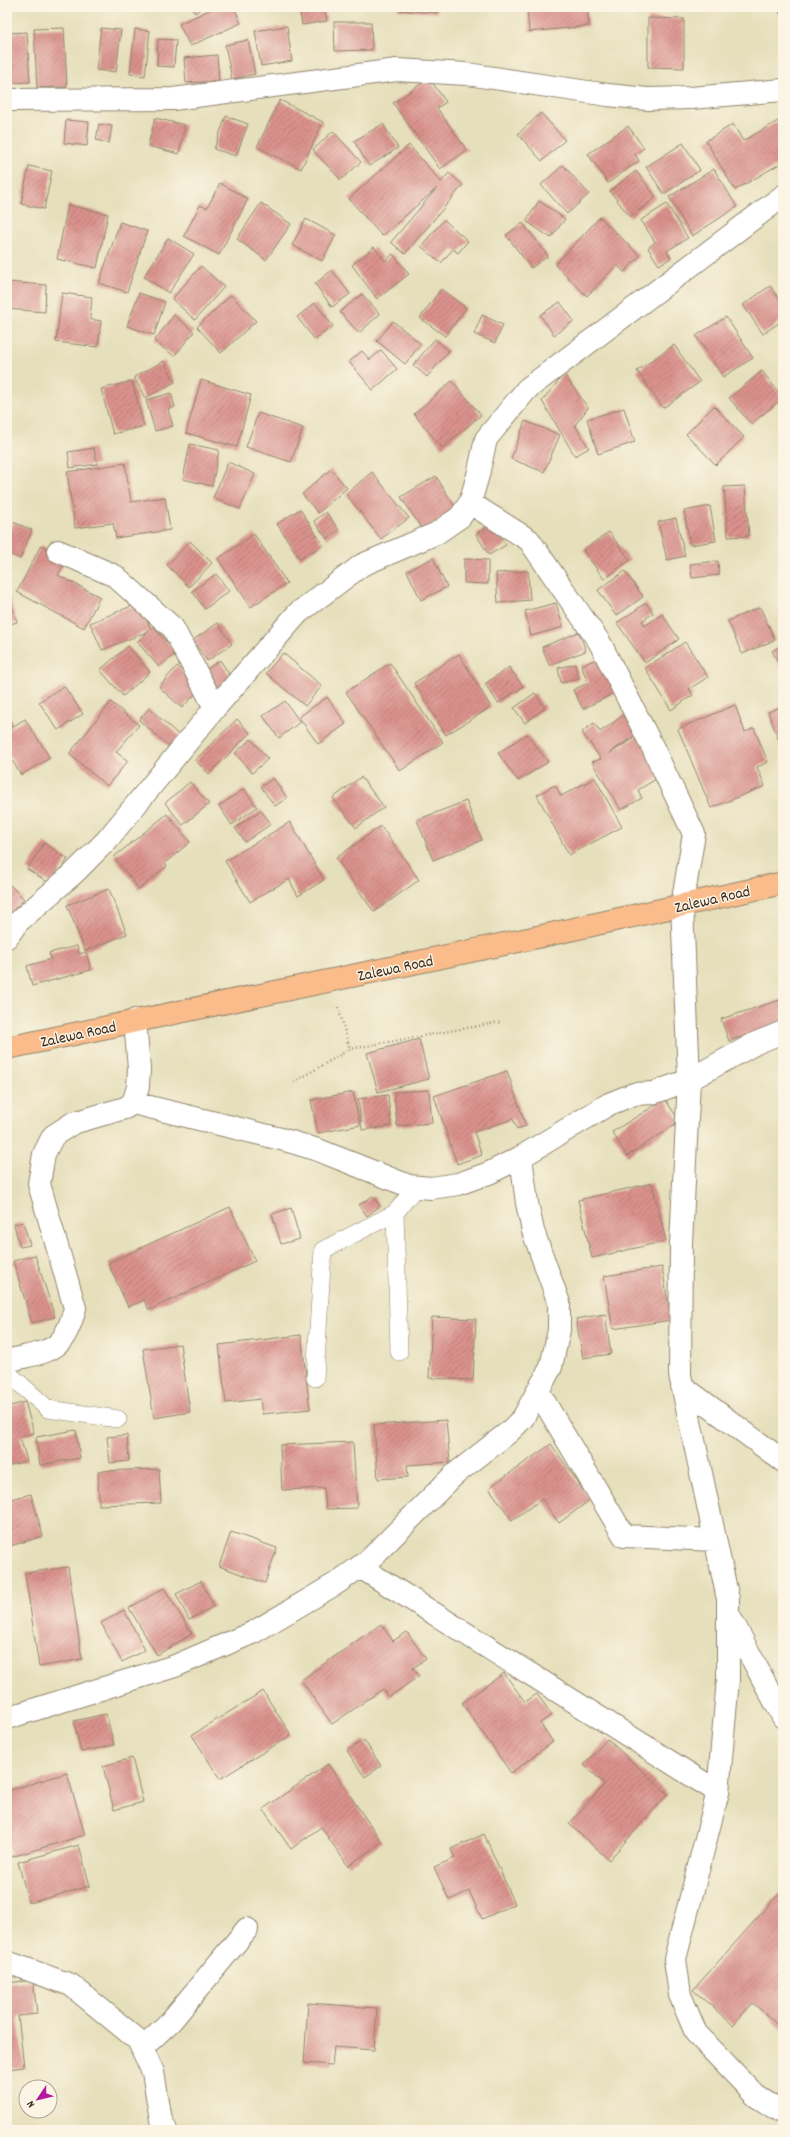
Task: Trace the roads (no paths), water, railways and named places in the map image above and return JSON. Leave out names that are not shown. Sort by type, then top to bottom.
[{"type":"highway","name":"Zalewa Road","points":[[7,1048],[682,906],[783,883]]},
{"type":"street","points":[[7,100],[173,99],[397,70],[467,74],[608,95],[647,99],[691,98],[783,90]]},
{"type":"street","points":[[7,937],[18,922],[74,873],[107,840],[215,708],[298,613],[362,565],[437,533],[460,517],[470,503],[486,439],[527,389],[783,196]]},
{"type":"street","points":[[470,503],[529,540],[600,643],[694,834],[682,906],[689,1080],[681,1243],[680,1375],[728,1599],[728,1679],[718,1792],[675,1958],[680,1995],[696,2033],[756,2096],[783,2113]]},
{"type":"street","points":[[58,551],[115,576],[173,628],[215,708]]},
{"type":"street","points":[[7,1361],[51,1350],[62,1341],[70,1326],[75,1308],[38,1184],[44,1154],[53,1136],[73,1123],[125,1108],[133,1103],[138,1087],[139,1069],[135,1020]]},
{"type":"street","points":[[133,1103],[285,1140],[318,1150],[409,1186],[431,1188],[458,1184],[489,1173],[521,1157],[609,1104],[634,1094],[653,1093],[689,1080],[756,1043],[783,1032]]},
{"type":"street","points":[[7,1718],[175,1666],[254,1632],[337,1583],[360,1567],[399,1532],[454,1475],[509,1432],[523,1418],[551,1366],[559,1330],[560,1303],[533,1231],[526,1203],[521,1157]]},
{"type":"street","points":[[682,1386],[783,1461]]},
{"type":"street","points":[[538,1391],[624,1536],[715,1540]]},
{"type":"street","points":[[360,1567],[718,1792]]},
{"type":"street","points":[[727,1612],[783,1716]]},
{"type":"street","points":[[142,2048],[171,2021],[247,1929]]},
{"type":"street","points":[[7,1962],[71,1985],[138,2040],[152,2072],[161,2120],[166,2130]]},
{"type":"lane","points":[[315,1378],[323,1250],[395,1213],[416,1187]]},
{"type":"lane","points":[[395,1213],[399,1352]]},
{"type":"lane","points":[[7,1372],[48,1409],[118,1419]]}]
